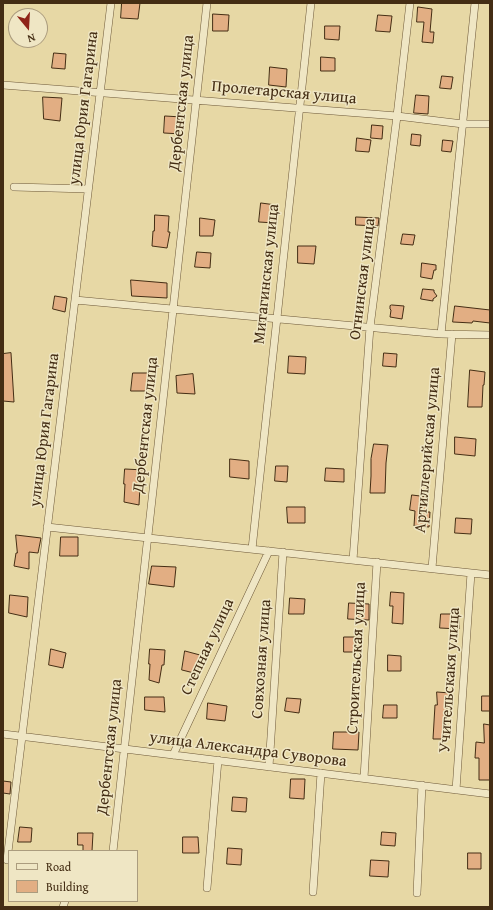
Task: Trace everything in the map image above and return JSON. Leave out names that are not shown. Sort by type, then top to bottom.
[{"type":"street","name":"улица Юрия Гагарина","points":[[8,850],[111,3]]},
{"type":"street","name":"Дербентская улица","points":[[113,850],[207,3]]},
{"type":"street","name":"Митагинская улица","points":[[252,549],[311,3]]},
{"type":"street","name":"Огнинская улица","points":[[353,560],[370,327],[410,3]]},
{"type":"street","points":[[441,334],[475,3]]},
{"type":"street","name":"Пролетарская улица","points":[[3,85],[397,116],[462,124],[490,124]]},
{"type":"street","points":[[14,187],[88,189]]},
{"type":"street","points":[[75,300],[441,334],[490,335]]},
{"type":"street","name":"Артиллерийская улица","points":[[432,568],[452,334]]},
{"type":"street","points":[[47,527],[490,575]]},
{"type":"street","name":"Степная улица","points":[[173,755],[269,551]]},
{"type":"street","name":"Совхозная улица","points":[[269,767],[283,552]]},
{"type":"street","name":"Строительская улица","points":[[364,778],[377,562]]},
{"type":"street","name":"Учительскакя улица","points":[[456,790],[471,573]]},
{"type":"street","name":"улица Александра Суворова","points":[[3,734],[490,794]]},
{"type":"street","points":[[207,888],[218,760]]},
{"type":"street","points":[[313,892],[321,773]]},
{"type":"street","points":[[417,893],[422,785]]},
{"type":"street","name":"улица Юрия Гагарина","points":[[7,860],[8,852]]},
{"type":"building","points":[[122,3],[140,3],[138,19],[121,18]]},
{"type":"building","points":[[418,7],[432,9],[430,32],[434,32],[433,43],[422,42],[424,22],[417,22]]},
{"type":"building","points":[[213,14],[229,15],[228,31],[213,31]]},
{"type":"building","points":[[378,15],[392,16],[390,32],[376,31]]},
{"type":"building","points":[[325,26],[340,26],[339,40],[325,39]]},
{"type":"building","points":[[54,53],[66,54],[65,69],[52,68]]},
{"type":"building","points":[[321,57],[335,58],[335,71],[321,71]]},
{"type":"building","points":[[270,67],[287,69],[286,87],[269,85]]},
{"type":"building","points":[[442,76],[453,77],[451,89],[440,88]]},
{"type":"building","points":[[416,95],[429,96],[428,114],[414,113]]},
{"type":"building","points":[[43,97],[62,98],[60,121],[44,119]]},
{"type":"building","points":[[165,116],[182,117],[182,134],[164,133]]},
{"type":"building","points":[[372,125],[383,126],[382,139],[371,138]]},
{"type":"building","points":[[412,134],[421,135],[420,146],[411,145]]},
{"type":"building","points":[[357,138],[371,140],[369,152],[356,151]]},
{"type":"building","points":[[443,140],[453,141],[451,152],[442,151]]},
{"type":"building","points":[[261,203],[276,205],[275,223],[259,222]]},
{"type":"building","points":[[155,215],[169,216],[168,232],[170,232],[167,248],[152,246]]},
{"type":"building","points":[[356,217],[379,218],[378,226],[356,225]]},
{"type":"building","points":[[200,218],[215,220],[213,236],[200,236]]},
{"type":"building","points":[[403,234],[415,235],[413,245],[401,244]]},
{"type":"building","points":[[298,246],[316,246],[314,264],[298,263]]},
{"type":"building","points":[[197,252],[211,253],[210,268],[195,267]]},
{"type":"building","points":[[422,263],[436,265],[436,270],[434,270],[432,279],[421,277]]},
{"type":"building","points":[[131,280],[167,283],[167,298],[132,296]]},
{"type":"building","points":[[423,289],[434,290],[437,296],[433,299],[433,301],[421,299]]},
{"type":"building","points":[[55,296],[67,298],[65,312],[53,309]]},
{"type":"building","points":[[390,306],[404,306],[402,319],[390,317]]},
{"type":"building","points":[[455,306],[490,310],[490,323],[473,321],[472,323],[453,322]]},
{"type":"building","points":[[11,353],[14,402],[3,401],[3,354]]},
{"type":"building","points":[[384,353],[397,354],[396,367],[383,366]]},
{"type":"building","points":[[289,356],[306,357],[305,374],[288,373]]},
{"type":"building","points":[[470,370],[485,372],[482,407],[468,407]]},
{"type":"building","points":[[133,373],[149,373],[147,391],[131,391]]},
{"type":"building","points":[[193,374],[195,394],[177,393],[176,376]]},
{"type":"building","points":[[455,437],[476,439],[475,456],[455,454]]},
{"type":"building","points":[[374,444],[388,445],[385,493],[370,493],[371,459]]},
{"type":"building","points":[[230,459],[249,461],[249,479],[230,477]]},
{"type":"building","points":[[276,466],[288,466],[287,482],[275,481]]},
{"type":"building","points":[[326,468],[344,469],[344,482],[325,481]]},
{"type":"building","points":[[125,469],[144,470],[143,487],[140,486],[139,505],[124,502]]},
{"type":"building","points":[[412,495],[428,497],[427,512],[430,512],[429,527],[414,526],[415,511],[410,510]]},
{"type":"building","points":[[287,507],[305,507],[305,523],[288,523]]},
{"type":"building","points":[[456,518],[472,519],[471,534],[455,533]]},
{"type":"building","points":[[16,535],[41,538],[38,553],[29,552],[29,569],[14,566],[17,553]]},
{"type":"building","points":[[61,537],[78,537],[78,556],[60,556]]},
{"type":"building","points":[[152,566],[176,567],[174,587],[149,584]]},
{"type":"building","points":[[391,592],[404,593],[403,624],[392,623],[393,606],[390,606]]},
{"type":"building","points":[[10,595],[28,597],[27,617],[9,613]]},
{"type":"building","points":[[290,598],[305,599],[304,614],[289,614]]},
{"type":"building","points":[[349,603],[369,604],[369,620],[348,619]]},
{"type":"building","points":[[441,614],[459,614],[459,629],[440,628]]},
{"type":"building","points":[[344,637],[360,637],[360,652],[344,652]]},
{"type":"building","points":[[51,649],[66,653],[63,668],[49,665]]},
{"type":"building","points":[[150,649],[165,650],[164,665],[162,665],[159,683],[149,680]]},
{"type":"building","points":[[185,651],[200,655],[198,674],[182,670]]},
{"type":"building","points":[[388,655],[401,656],[401,671],[388,671]]},
{"type":"building","points":[[437,692],[450,693],[450,705],[447,704],[446,739],[433,739]]},
{"type":"building","points":[[482,696],[490,696],[490,711],[482,711]]},
{"type":"building","points":[[145,697],[164,697],[165,712],[145,710]]},
{"type":"building","points":[[287,698],[301,699],[299,713],[285,711]]},
{"type":"building","points":[[208,703],[227,706],[225,721],[207,719]]},
{"type":"building","points":[[384,705],[397,705],[397,718],[383,718]]},
{"type":"building","points":[[484,724],[490,725],[490,780],[479,780],[479,758],[475,758],[476,742],[484,743]]},
{"type":"building","points":[[334,732],[359,732],[358,750],[333,749]]},
{"type":"building","points":[[291,779],[305,779],[304,799],[290,798]]},
{"type":"building","points":[[3,781],[11,782],[10,794],[3,793]]},
{"type":"building","points":[[233,797],[247,798],[246,812],[232,811]]},
{"type":"building","points":[[20,827],[32,828],[31,842],[18,842]]},
{"type":"building","points":[[382,832],[396,833],[395,846],[381,845]]},
{"type":"building","points":[[78,833],[93,833],[92,850],[83,850],[83,845],[78,845]]},
{"type":"building","points":[[183,837],[198,837],[199,853],[183,853]]},
{"type":"building","points":[[228,848],[242,849],[241,865],[227,864]]},
{"type":"building","points":[[468,853],[481,853],[481,869],[468,869]]},
{"type":"building","points":[[371,860],[389,861],[388,877],[370,876]]}]
